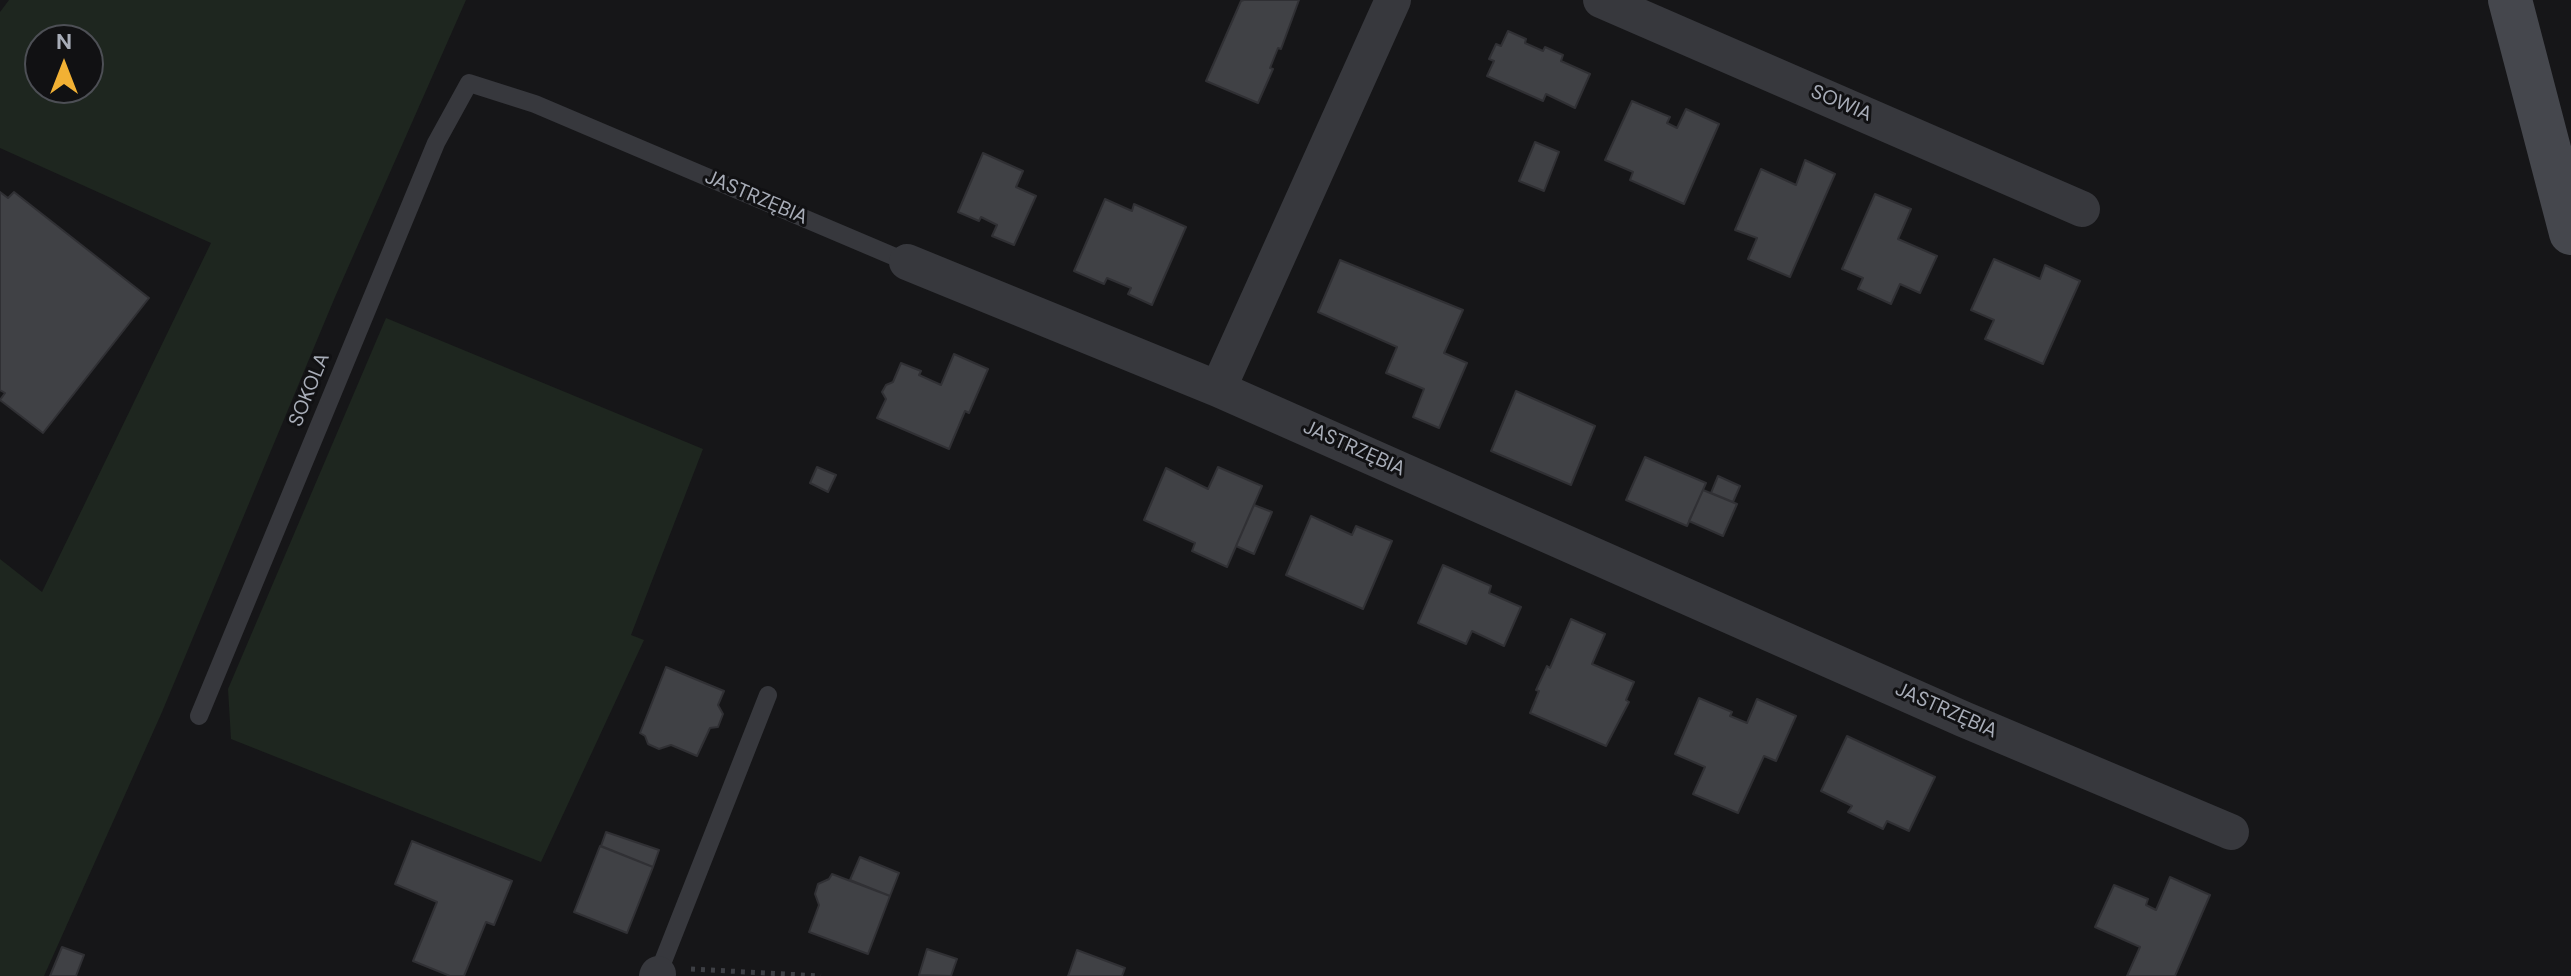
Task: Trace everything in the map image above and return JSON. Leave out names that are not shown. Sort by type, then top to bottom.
[{"type":"main road","points":[[2510,0],[2571,233]]},
{"type":"street","points":[[1218,389],[1393,0]]},
{"type":"street","name":"SOWIA","points":[[1601,0],[2082,209]]},
{"type":"street","name":"JASTRZĘBIA","points":[[907,262],[1218,389],[1963,719],[2231,832]]},
{"type":"lane","name":"JASTRZĘBIA","points":[[469,83],[535,104],[907,262]]},
{"type":"lane","name":"SOKOLA","points":[[199,716],[436,143],[469,83]]},
{"type":"lane","points":[[668,973],[768,695]]},
{"type":"path","points":[[668,973],[821,976]]},
{"type":"shaded area","points":[[9,0],[466,0],[335,297],[162,712],[44,976],[0,976],[0,559],[42,592],[211,243],[0,148],[0,12]]},
{"type":"shaded area","points":[[386,318],[703,449],[631,635],[644,640],[541,862],[231,739],[228,689]]},
{"type":"building","points":[[1244,0],[1299,0],[1258,103],[1206,81]]},
{"type":"building","points":[[1508,31],[1543,51],[1545,47],[1563,55],[1561,61],[1590,74],[1575,108],[1546,94],[1543,101],[1487,76],[1494,61],[1489,59],[1496,44],[1501,46]]},
{"type":"building","points":[[1632,101],[1670,117],[1667,123],[1677,128],[1686,109],[1719,124],[1684,204],[1630,180],[1633,172],[1605,160]]},
{"type":"building","points":[[1535,142],[1559,152],[1544,191],[1519,181]]},
{"type":"building","points":[[983,153],[1023,171],[1016,187],[1036,196],[1014,245],[992,236],[997,225],[981,217],[979,221],[958,212]]},
{"type":"building","points":[[1805,160],[1835,174],[1790,277],[1748,259],[1757,238],[1735,230],[1761,169],[1796,185]]},
{"type":"building","points":[[0,192],[8,198],[14,192],[149,298],[43,433],[0,400],[5,393],[0,390]]},
{"type":"building","points":[[1875,194],[1911,209],[1898,239],[1937,256],[1920,293],[1900,284],[1891,304],[1858,289],[1863,278],[1842,269]]},
{"type":"building","points":[[1105,199],[1132,211],[1134,204],[1186,227],[1152,305],[1128,294],[1131,288],[1107,278],[1104,284],[1074,271]]},
{"type":"building","points":[[1994,259],[2040,279],[2045,265],[2080,281],[2043,364],[1985,339],[1994,320],[1971,310]]},
{"type":"building","points":[[1340,260],[1463,310],[1444,353],[1467,363],[1439,428],[1413,417],[1424,389],[1386,373],[1397,347],[1318,312]]},
{"type":"building","points":[[954,354],[988,369],[949,449],[877,418],[886,399],[882,392],[886,385],[893,382],[901,363],[921,371],[919,375],[941,385]]},
{"type":"building","points":[[1516,391],[1595,426],[1571,485],[1491,451]]},
{"type":"building","points":[[1645,457],[1706,483],[1687,526],[1626,500]]},
{"type":"building","points":[[817,467],[836,475],[828,492],[810,483]]},
{"type":"building","points":[[1218,467],[1262,486],[1227,567],[1192,551],[1195,543],[1144,520],[1166,468],[1208,489]]},
{"type":"building","points":[[1718,476],[1740,486],[1733,502],[1711,493]]},
{"type":"building","points":[[1703,490],[1737,504],[1723,536],[1689,521]]},
{"type":"building","points":[[1254,505],[1272,512],[1254,554],[1236,546]]},
{"type":"building","points":[[1311,516],[1352,535],[1356,526],[1392,541],[1363,609],[1286,575]]},
{"type":"building","points":[[1443,565],[1491,586],[1489,593],[1521,607],[1504,646],[1472,631],[1466,644],[1418,623]]},
{"type":"building","points":[[1571,619],[1605,634],[1592,664],[1634,682],[1626,700],[1629,702],[1606,746],[1530,713],[1539,691],[1536,690],[1547,666],[1550,668]]},
{"type":"building","points":[[666,667],[724,691],[718,705],[723,714],[718,727],[710,728],[697,756],[671,745],[659,749],[648,744],[640,733]]},
{"type":"building","points":[[1699,698],[1732,712],[1730,716],[1747,723],[1757,699],[1796,716],[1776,761],[1764,756],[1738,813],[1693,794],[1705,767],[1675,754]]},
{"type":"building","points":[[1847,736],[1935,777],[1909,831],[1887,821],[1883,829],[1848,812],[1852,806],[1821,791]]},
{"type":"building","points":[[606,832],[659,850],[653,867],[601,846]]},
{"type":"building","points":[[412,841],[512,881],[494,925],[486,922],[464,976],[450,976],[413,961],[437,902],[395,884]]},
{"type":"building","points":[[600,846],[653,867],[627,933],[574,912]]},
{"type":"building","points":[[860,857],[899,873],[890,896],[850,880]]},
{"type":"building","points":[[832,874],[890,896],[868,954],[809,932],[819,905],[815,894],[818,884]]},
{"type":"building","points":[[2170,877],[2210,895],[2175,976],[2127,976],[2140,947],[2095,927],[2114,885],[2148,899],[2146,905],[2156,910]]},
{"type":"building","points":[[62,947],[84,955],[76,976],[50,976]]},
{"type":"building","points":[[927,949],[957,959],[951,976],[919,975]]},
{"type":"building","points":[[1077,950],[1125,968],[1122,976],[1068,976]]}]
